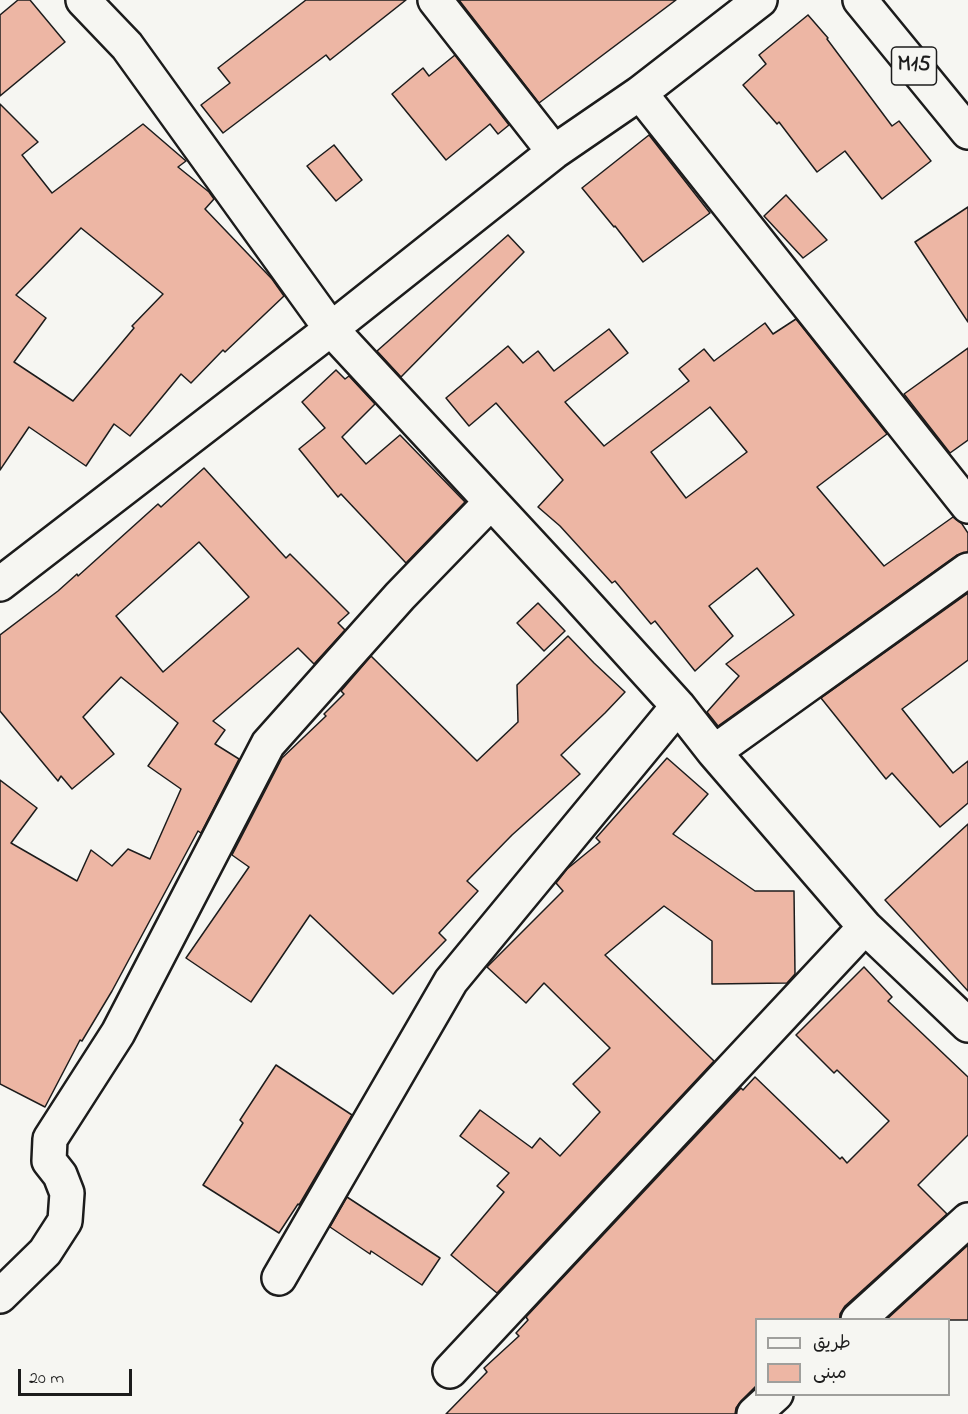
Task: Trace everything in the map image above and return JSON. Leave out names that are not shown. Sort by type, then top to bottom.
[{"type":"main road","points":[[83,0],[127,46],[331,329],[678,705],[714,752],[865,927],[968,1025]]},
{"type":"main road","points":[[435,0],[554,152]]},
{"type":"main road","points":[[0,584],[331,329],[554,152],[640,93],[760,0]]},
{"type":"main road","name":"M15","points":[[860,0],[968,132]]},
{"type":"main road","points":[[640,93],[968,506]]},
{"type":"main road","points":[[0,1296],[45,1252],[65,1221],[67,1194],[60,1175],[49,1161],[50,1139],[118,1033],[268,744],[400,596],[491,502]]},
{"type":"main road","points":[[714,752],[968,570]]},
{"type":"main road","points":[[279,1278],[451,981],[678,705]]},
{"type":"main road","points":[[450,1371],[865,927]]},
{"type":"main road","points":[[860,1318],[968,1220]]},
{"type":"main road","points":[[754,1414],[775,1396]]},
{"type":"building","points":[[18,0],[30,0],[65,42],[0,96],[0,15]]},
{"type":"building","points":[[306,0],[406,0],[330,60],[326,55],[223,133],[201,105],[230,83],[218,68]]},
{"type":"building","points":[[459,0],[676,0],[539,103]]},
{"type":"building","points":[[808,15],[828,38],[892,126],[899,121],[931,161],[882,199],[845,151],[817,172],[779,122],[777,124],[743,85],[766,64],[759,55]]},
{"type":"building","points":[[455,55],[509,125],[498,134],[490,124],[446,160],[392,94],[423,68],[429,76]]},
{"type":"building","points":[[0,104],[38,142],[22,155],[52,193],[143,124],[186,161],[178,167],[209,192],[214,199],[205,209],[272,279],[284,296],[225,352],[223,350],[191,383],[181,374],[130,436],[114,424],[86,466],[29,427],[0,470]],"holes":[[[81,228],[163,294],[132,326],[134,328],[73,401],[14,362],[46,318],[16,295]]]},
{"type":"building","points":[[649,135],[710,213],[643,262],[582,188]]},
{"type":"building","points":[[334,145],[362,180],[336,201],[307,166]]},
{"type":"building","points":[[786,195],[827,240],[803,258],[764,216]]},
{"type":"building","points":[[968,207],[968,322],[915,242]]},
{"type":"building","points":[[508,235],[524,252],[401,377],[377,351]]},
{"type":"building","points":[[796,319],[887,434],[817,487],[884,566],[953,517],[968,533],[968,552],[957,555],[718,726],[707,712],[739,676],[726,664],[794,615],[757,568],[709,606],[733,636],[695,671],[655,621],[651,624],[615,581],[612,583],[560,526],[538,507],[563,480],[496,403],[469,426],[446,398],[508,346],[523,363],[538,351],[554,371],[609,329],[628,353],[565,402],[604,446],[689,381],[679,369],[704,349],[714,361],[765,323],[773,334]],"holes":[[[710,407],[747,452],[686,498],[651,452]]]},
{"type":"building","points":[[968,348],[968,440],[950,453],[904,394]]},
{"type":"building","points":[[336,370],[345,379],[349,376],[375,404],[342,437],[366,464],[400,435],[465,502],[406,563],[341,494],[338,497],[299,449],[325,428],[302,402]]},
{"type":"building","points":[[204,468],[286,558],[290,554],[349,613],[338,623],[345,630],[314,664],[298,648],[213,721],[225,730],[215,744],[239,759],[201,833],[198,831],[112,991],[82,1041],[80,1040],[45,1107],[0,1084],[0,780],[37,808],[11,843],[77,881],[91,850],[112,866],[128,849],[150,859],[181,789],[148,766],[178,723],[121,677],[83,717],[114,754],[72,789],[61,776],[58,781],[0,711],[0,635],[77,574],[78,576],[158,504],[161,507]],"holes":[[[199,542],[249,597],[163,672],[116,616]]]},
{"type":"building","points":[[968,593],[968,660],[902,709],[953,773],[968,761],[968,803],[940,827],[892,773],[886,779],[821,698]]},
{"type":"building","points":[[538,603],[565,631],[544,651],[517,623]]},
{"type":"building","points":[[568,636],[625,692],[561,755],[580,774],[512,835],[467,881],[478,891],[439,933],[446,940],[393,994],[310,915],[251,1002],[186,958],[249,867],[232,855],[282,758],[326,716],[324,714],[344,694],[341,691],[371,656],[477,761],[518,722],[517,685]]},
{"type":"building","points":[[667,758],[708,794],[673,834],[755,891],[794,891],[795,974],[787,983],[712,984],[712,941],[664,906],[605,955],[714,1061],[497,1293],[451,1255],[504,1192],[497,1186],[509,1173],[460,1136],[480,1110],[532,1148],[540,1138],[560,1156],[600,1112],[573,1084],[610,1048],[544,983],[526,1003],[487,967],[563,891],[556,883],[567,869],[600,842],[596,838]]},
{"type":"building","points":[[968,824],[968,991],[885,900]]},
{"type":"building","points":[[864,967],[892,997],[888,1001],[968,1077],[968,1135],[918,1185],[947,1214],[845,1306],[840,1318],[755,1318],[755,1387],[741,1401],[735,1414],[446,1414],[487,1372],[484,1368],[519,1336],[516,1333],[528,1320],[526,1317],[741,1088],[743,1090],[755,1077],[840,1159],[842,1157],[847,1163],[889,1121],[837,1070],[834,1073],[796,1035]]},
{"type":"building","points":[[276,1065],[352,1115],[299,1205],[279,1233],[203,1185],[243,1123],[240,1120]]},
{"type":"building","points":[[347,1197],[440,1258],[422,1285],[330,1227]]},
{"type":"building","points":[[968,1245],[968,1320],[888,1318]]}]
